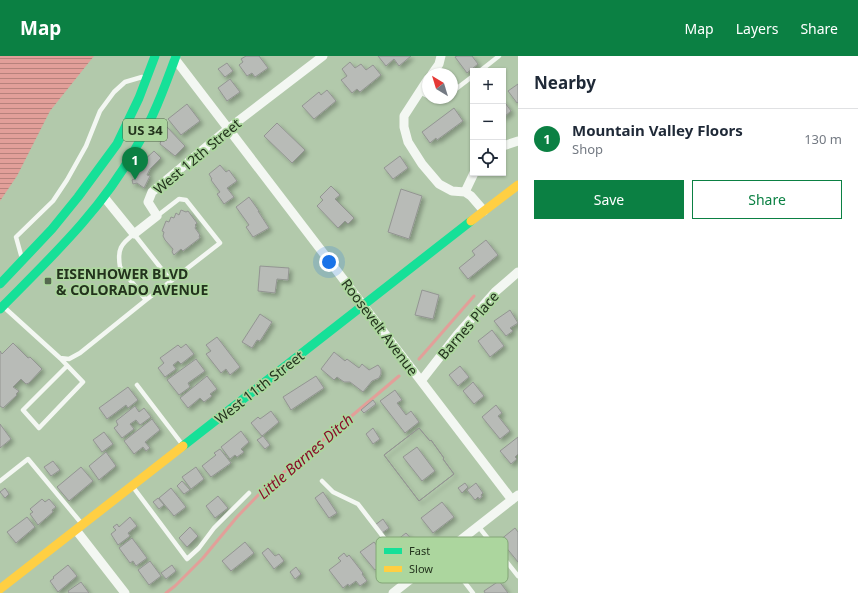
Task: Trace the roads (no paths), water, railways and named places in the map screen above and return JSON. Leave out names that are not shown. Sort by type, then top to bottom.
[{"type":"main road","name":"US 34","points":[[0,284],[52,229],[117,144],[149,74],[155,56]]},
{"type":"main road","name":"US 34","points":[[1,308],[75,231],[104,197],[134,152],[155,110],[175,57]]},
{"type":"main road","points":[[103,164],[104,176],[98,185],[104,197]]},
{"type":"main road","name":"West 11th Street","points":[[0,589],[362,305],[518,185]]},
{"type":"street","name":"West 12th Street","points":[[134,234],[157,216],[148,202],[152,192],[229,128],[323,56]]},
{"type":"street","points":[[436,68],[441,56]]},
{"type":"street","name":"Roosevelt Avenue","points":[[175,57],[362,305],[515,498]]},
{"type":"street","points":[[422,96],[404,116],[404,127],[408,142],[422,164],[439,184],[452,191],[465,192],[471,196],[484,211]]},
{"type":"street","points":[[506,145],[518,141]]},
{"type":"street","points":[[465,192],[473,176]]},
{"type":"street","points":[[104,197],[134,234]]},
{"type":"street","name":"Barnes Place","points":[[421,381],[457,335],[495,292],[518,272]]},
{"type":"street","points":[[464,537],[515,498]]},
{"type":"street","points":[[79,527],[125,593]]},
{"type":"street","points":[[393,593],[406,583]]},
{"type":"lane","points":[[484,68],[499,56]]},
{"type":"lane","points":[[22,260],[16,237],[53,201],[67,180],[86,146],[100,111],[114,92],[125,82],[149,74]]},
{"type":"lane","points":[[458,87],[470,78]]},
{"type":"lane","points":[[60,358],[69,359],[80,354],[146,300],[220,243],[186,200],[179,199],[157,216]]},
{"type":"lane","points":[[146,300],[120,267],[119,260],[122,244],[134,234],[171,281]]},
{"type":"lane","points":[[1,308],[60,358],[83,382],[39,428],[23,410],[67,366]]},
{"type":"lane","points":[[137,385],[184,446]]},
{"type":"lane","points":[[0,482],[28,459],[79,527]]},
{"type":"lane","points":[[322,480],[333,492],[358,504],[383,537]]},
{"type":"lane","points":[[132,486],[187,559],[199,548],[214,528],[249,493]]},
{"type":"lane","points":[[478,526],[487,537]]},
{"type":"lane","points":[[508,564],[518,576]]},
{"type":"lane","points":[[465,583],[473,593]]},
{"type":"waterway","name":"Little Barnes Ditch","points":[[419,359],[474,296]]},
{"type":"waterway","name":"Little Barnes Ditch","points":[[166,593],[203,558],[237,517],[265,488],[399,376]]},
{"type":"place","name":"Mountain Valley Floors","points":[[135,180]]},
{"type":"place","name":"EISENHOWER BLVD & COLORADO AVENUE","points":[[48,281]]}]
